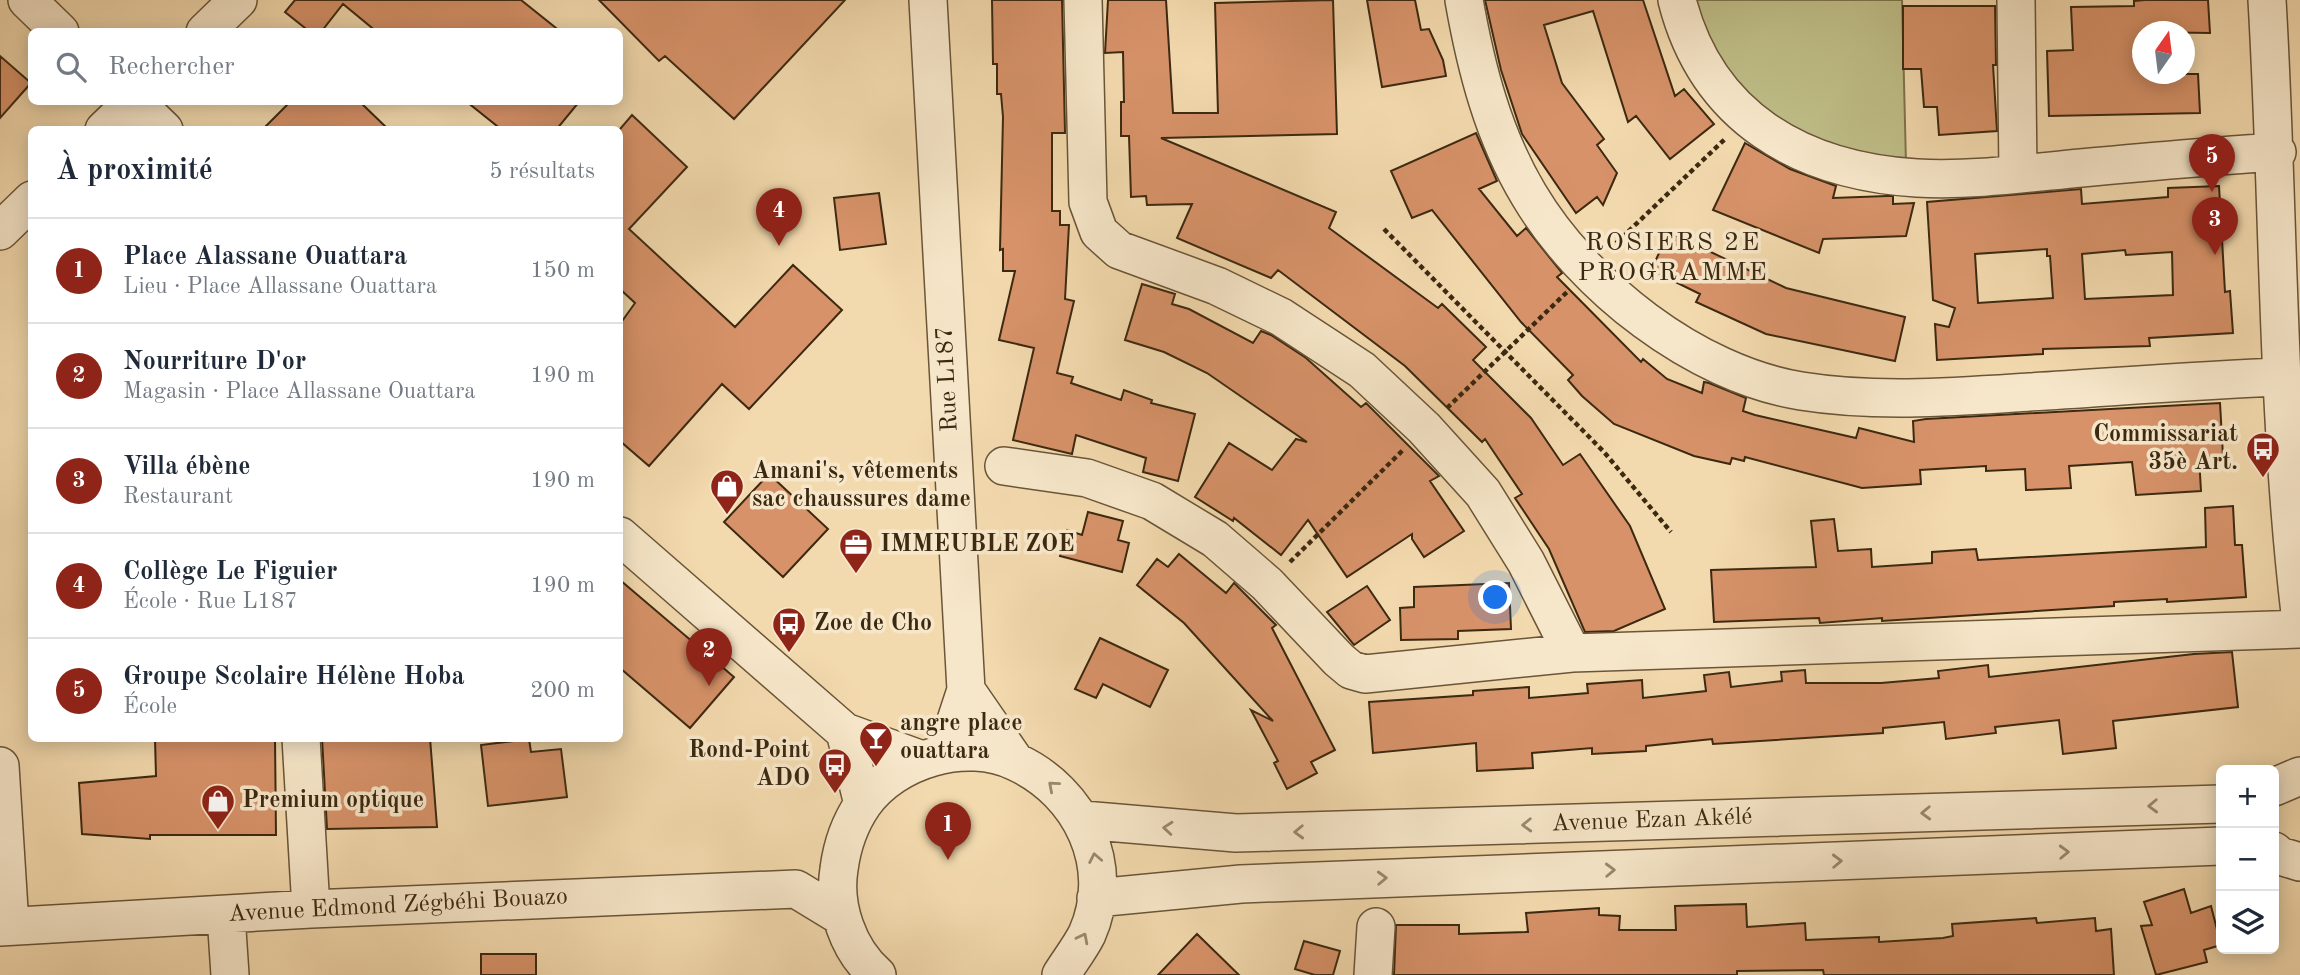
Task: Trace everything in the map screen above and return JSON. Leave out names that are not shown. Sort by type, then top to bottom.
[{"type":"street","points":[[27,0],[56,28]]},
{"type":"street","points":[[209,28],[238,0]]},
{"type":"street","name":"Rue L187","points":[[928,0],[966,690],[933,757]]},
{"type":"street","points":[[1083,0],[1088,202],[1099,232],[1119,250],[1217,286],[1280,317],[1362,370],[1424,428],[1483,493],[1507,528],[1572,653]]},
{"type":"street","points":[[1464,0],[1475,60],[1500,137],[1529,196],[1589,270],[1647,323],[1723,368],[1799,391],[1871,398],[1970,396],[2283,377]]},
{"type":"street","points":[[1677,0],[1707,75],[1746,119],[1798,150],[1858,170],[1918,178],[2018,174],[2277,152]]},
{"type":"street","points":[[2016,0],[2018,174]]},
{"type":"street","points":[[2267,0],[2286,73],[2277,152],[2289,520],[2300,613]]},
{"type":"street","points":[[108,126],[131,105]]},
{"type":"street","points":[[137,105],[160,126]]},
{"type":"street","points":[[0,231],[28,204]]},
{"type":"street","points":[[1004,466],[1087,478],[1152,501],[1215,539],[1268,584],[1339,660],[1351,670],[1365,674],[1572,653],[2300,629]]},
{"type":"street","points":[[623,539],[845,732],[933,757]]},
{"type":"street","points":[[966,690],[1015,761]]},
{"type":"street","points":[[845,732],[863,804]]},
{"type":"street","points":[[301,742],[311,909]]},
{"type":"street","points":[[842,917],[796,889],[842,845],[863,804],[889,778],[933,757],[980,753],[1015,761],[1054,785],[1083,821],[1096,856],[1096,898],[1087,934],[1061,975]]},
{"type":"street","points":[[0,766],[5,926]]},
{"type":"street","points":[[2279,784],[2300,776]]},
{"type":"street","name":"Avenue Ezan Akélé","points":[[1083,821],[1236,833],[1274,833],[2216,804]]},
{"type":"street","points":[[842,845],[837,881],[842,917],[853,945],[877,975]]},
{"type":"street","name":"Avenue Ezan Akélé","points":[[1096,898],[1241,884],[2216,846]]},
{"type":"street","points":[[2279,855],[2300,862]]},
{"type":"street","name":"Avenue Edmond Zégbéhi Bouazo","points":[[5,926],[311,909],[796,889]]},
{"type":"street","points":[[226,915],[230,975]]},
{"type":"street","points":[[1373,975],[1376,927]]},
{"type":"path","points":[[1268,584],[1424,428],[1506,354],[1746,119]]},
{"type":"path","points":[[1384,229],[1604,452],[1671,532]]},
{"type":"shaded area","points":[[1693,0],[1902,0],[1906,164],[1801,134],[1758,108],[1739,89],[1716,58]]},
{"type":"building","points":[[295,0],[521,0],[556,28],[372,28],[343,4],[324,28],[305,28],[285,12]]},
{"type":"building","points":[[599,0],[845,0],[734,119],[665,56],[659,61]]},
{"type":"building","points":[[992,0],[1062,0],[1065,133],[1052,133],[1052,211],[1060,211],[1060,225],[1069,225],[1065,299],[1074,301],[1057,373],[1073,377],[1071,383],[1121,400],[1124,390],[1152,400],[1151,403],[1195,414],[1178,481],[1143,472],[1146,458],[1076,435],[1072,454],[1013,440],[1034,348],[999,340],[1015,271],[1003,271],[1003,249],[1000,250],[1003,117],[1001,94],[997,94],[997,64],[993,64]]},
{"type":"building","points":[[1108,0],[1166,0],[1173,113],[1218,113],[1215,3],[1333,0],[1337,134],[1161,138],[1336,212],[1329,228],[1438,308],[1442,304],[1486,347],[1473,360],[1531,418],[1563,465],[1580,454],[1630,526],[1665,609],[1614,631],[1585,632],[1549,549],[1515,498],[1522,494],[1485,439],[1482,442],[1405,366],[1278,270],[1271,278],[1177,238],[1192,204],[1147,205],[1146,196],[1131,197],[1129,136],[1121,136],[1121,102],[1124,102],[1123,52],[1105,53]]},
{"type":"building","points":[[1367,0],[1415,0],[1421,30],[1429,29],[1443,60],[1446,76],[1382,87]]},
{"type":"building","points":[[1485,0],[1643,0],[1675,96],[1684,89],[1714,124],[1670,159],[1636,116],[1628,122],[1593,11],[1544,25],[1562,83],[1604,139],[1597,145],[1617,173],[1603,205],[1597,197],[1576,213],[1522,134],[1501,70]]},
{"type":"building","points":[[2208,0],[2210,33],[2195,33],[2195,21],[2132,21],[2132,84],[2195,84],[2195,74],[2198,74],[2200,113],[2049,116],[2047,51],[2073,50],[2071,7],[2134,6],[2134,1]]},
{"type":"building","points":[[1903,6],[1995,6],[1996,65],[1993,65],[1997,131],[1939,135],[1937,107],[1924,107],[1921,69],[1903,69]]},
{"type":"building","points":[[0,56],[28,80],[28,86],[0,118]]},
{"type":"building","points":[[287,105],[363,105],[385,126],[266,126]]},
{"type":"building","points":[[471,105],[577,105],[559,126],[497,126]]},
{"type":"building","points":[[632,115],[687,167],[629,229],[735,327],[793,265],[842,310],[749,409],[722,384],[649,466],[623,444],[623,320],[635,303],[623,292],[623,126]]},
{"type":"building","points":[[1476,133],[1497,181],[1479,189],[1517,236],[1526,228],[1562,273],[1557,277],[1641,362],[1643,359],[1667,379],[1702,393],[1704,382],[1709,383],[1746,398],[1743,411],[1755,415],[1856,438],[1859,428],[1914,442],[1913,421],[1926,419],[2220,403],[2223,456],[2199,457],[2201,491],[2136,495],[2132,462],[2069,466],[2071,488],[2026,490],[2025,469],[1986,471],[1986,466],[1920,470],[1921,484],[1862,488],[1745,457],[1744,461],[1732,458],[1730,464],[1694,456],[1614,424],[1568,380],[1573,375],[1521,322],[1432,210],[1412,218],[1391,171]]},
{"type":"building","points":[[1745,143],[1790,169],[1836,186],[1833,198],[1893,196],[1893,204],[1914,203],[1906,236],[1823,239],[1819,253],[1713,210]]},
{"type":"building","points":[[2219,186],[2225,292],[2230,291],[2233,333],[2149,338],[2150,346],[2043,349],[2043,354],[1937,360],[1935,324],[1949,327],[1955,308],[1933,300],[1927,202],[2081,189],[2082,204],[2168,197],[2168,188]],"holes":[[[2047,249],[2047,256],[2050,256],[2053,298],[1978,303],[1975,254]],[[2125,250],[2126,255],[2172,252],[2173,295],[2085,299],[2082,254]]]},
{"type":"building","points":[[879,193],[886,244],[840,250],[834,198]]},
{"type":"building","points":[[1669,232],[1786,288],[1905,317],[1895,361],[1766,334],[1696,302],[1700,294],[1651,270]]},
{"type":"building","points":[[1142,284],[1175,294],[1172,304],[1189,309],[1253,343],[1261,331],[1271,335],[1306,358],[1361,407],[1366,403],[1439,476],[1430,481],[1464,531],[1424,557],[1412,539],[1412,534],[1347,577],[1308,520],[1281,555],[1234,518],[1233,521],[1195,497],[1229,443],[1272,470],[1296,439],[1307,442],[1207,373],[1164,352],[1125,340]]},
{"type":"building","points":[[769,474],[828,529],[783,577],[724,522]]},
{"type":"building","points":[[2233,506],[2235,545],[2242,545],[2246,597],[2114,602],[2114,606],[1882,621],[1882,618],[1820,623],[1819,618],[1714,622],[1711,570],[1816,567],[1811,521],[1834,519],[1838,551],[1871,549],[1872,567],[1932,563],[1932,552],[1976,549],[1978,560],[2206,547],[2205,508]]},
{"type":"building","points":[[1088,512],[1123,521],[1118,540],[1129,543],[1122,572],[1060,556],[1067,530],[1082,535]]},
{"type":"building","points":[[1179,554],[1226,593],[1234,583],[1276,625],[1272,628],[1335,750],[1311,762],[1317,773],[1287,789],[1274,763],[1278,761],[1251,710],[1273,721],[1184,623],[1137,585],[1157,559],[1168,567]]},
{"type":"building","points":[[623,583],[734,677],[690,728],[623,671]]},
{"type":"building","points":[[1509,583],[1511,629],[1458,631],[1458,639],[1401,640],[1400,608],[1414,607],[1414,587]]},
{"type":"building","points":[[1367,586],[1390,620],[1354,645],[1327,612]]},
{"type":"building","points":[[1100,638],[1168,670],[1150,707],[1103,684],[1096,698],[1075,689]]},
{"type":"building","points":[[2232,652],[2238,707],[2113,721],[2116,748],[2063,754],[2059,720],[1995,727],[1996,733],[1946,739],[1944,722],[1883,728],[1883,733],[1713,744],[1712,739],[1646,746],[1646,751],[1592,754],[1592,748],[1532,753],[1533,768],[1477,771],[1476,743],[1373,753],[1369,702],[1473,695],[1473,691],[1529,687],[1529,698],[1588,693],[1587,684],[1642,680],[1643,698],[1706,691],[1704,675],[1729,672],[1731,687],[1782,681],[1781,672],[1805,670],[1806,683],[1881,683],[1939,678],[1938,671],[1988,665],[1989,677]]},
{"type":"building","points":[[155,742],[275,742],[276,835],[150,835],[150,839],[82,834],[79,783],[156,776]]},
{"type":"building","points":[[322,742],[430,742],[437,827],[327,829]]},
{"type":"building","points":[[529,742],[531,752],[561,749],[567,797],[488,806],[481,745]]},
{"type":"building","points":[[2184,889],[2191,913],[2211,906],[2216,926],[2216,946],[2204,950],[2207,962],[2156,975],[2141,926],[2152,925],[2144,902]]},
{"type":"building","points":[[1746,904],[1747,927],[1805,923],[1806,940],[1879,937],[1879,942],[1943,938],[1953,936],[1952,924],[2036,918],[2037,923],[2095,918],[2096,931],[2111,929],[2114,975],[1824,975],[1823,970],[1737,971],[1737,975],[1394,975],[1396,925],[1459,925],[1459,934],[1528,932],[1526,913],[1599,908],[1599,915],[1620,916],[1619,930],[1676,930],[1675,906]]},
{"type":"building","points":[[1197,934],[1239,975],[1158,975]]},
{"type":"building","points":[[1304,941],[1340,951],[1333,975],[1315,975],[1295,969]]},
{"type":"building","points":[[481,954],[536,954],[536,975],[481,975]]},
{"type":"place","name":"Groupe Scolaire Hélène Hoba","points":[[2212,192]]},
{"type":"place","name":"Collège Le Figuier","points":[[779,246]]},
{"type":"place","name":"Villa ébène","points":[[2215,255]]},
{"type":"place","name":"Commissariat 35è Art.","points":[[2263,479]]},
{"type":"place","name":"Amani's, vêtements sac chaussures dame","points":[[727,516]]},
{"type":"place","name":"IMMEUBLE ZOE","points":[[856,575]]},
{"type":"place","name":"Zoe de Cho","points":[[789,654]]},
{"type":"place","name":"Nourriture D'or","points":[[709,686]]},
{"type":"place","name":"angre place ouattara","points":[[876,768]]},
{"type":"place","name":"Rond-Point ADO","points":[[835,795]]},
{"type":"place","name":"Premium optique","points":[[218,831]]},
{"type":"place","name":"Place Alassane Ouattara","points":[[948,860]]},
{"type":"district","name":"ROSIERS 2E PROGRAMME","points":[[1673,258]]}]
